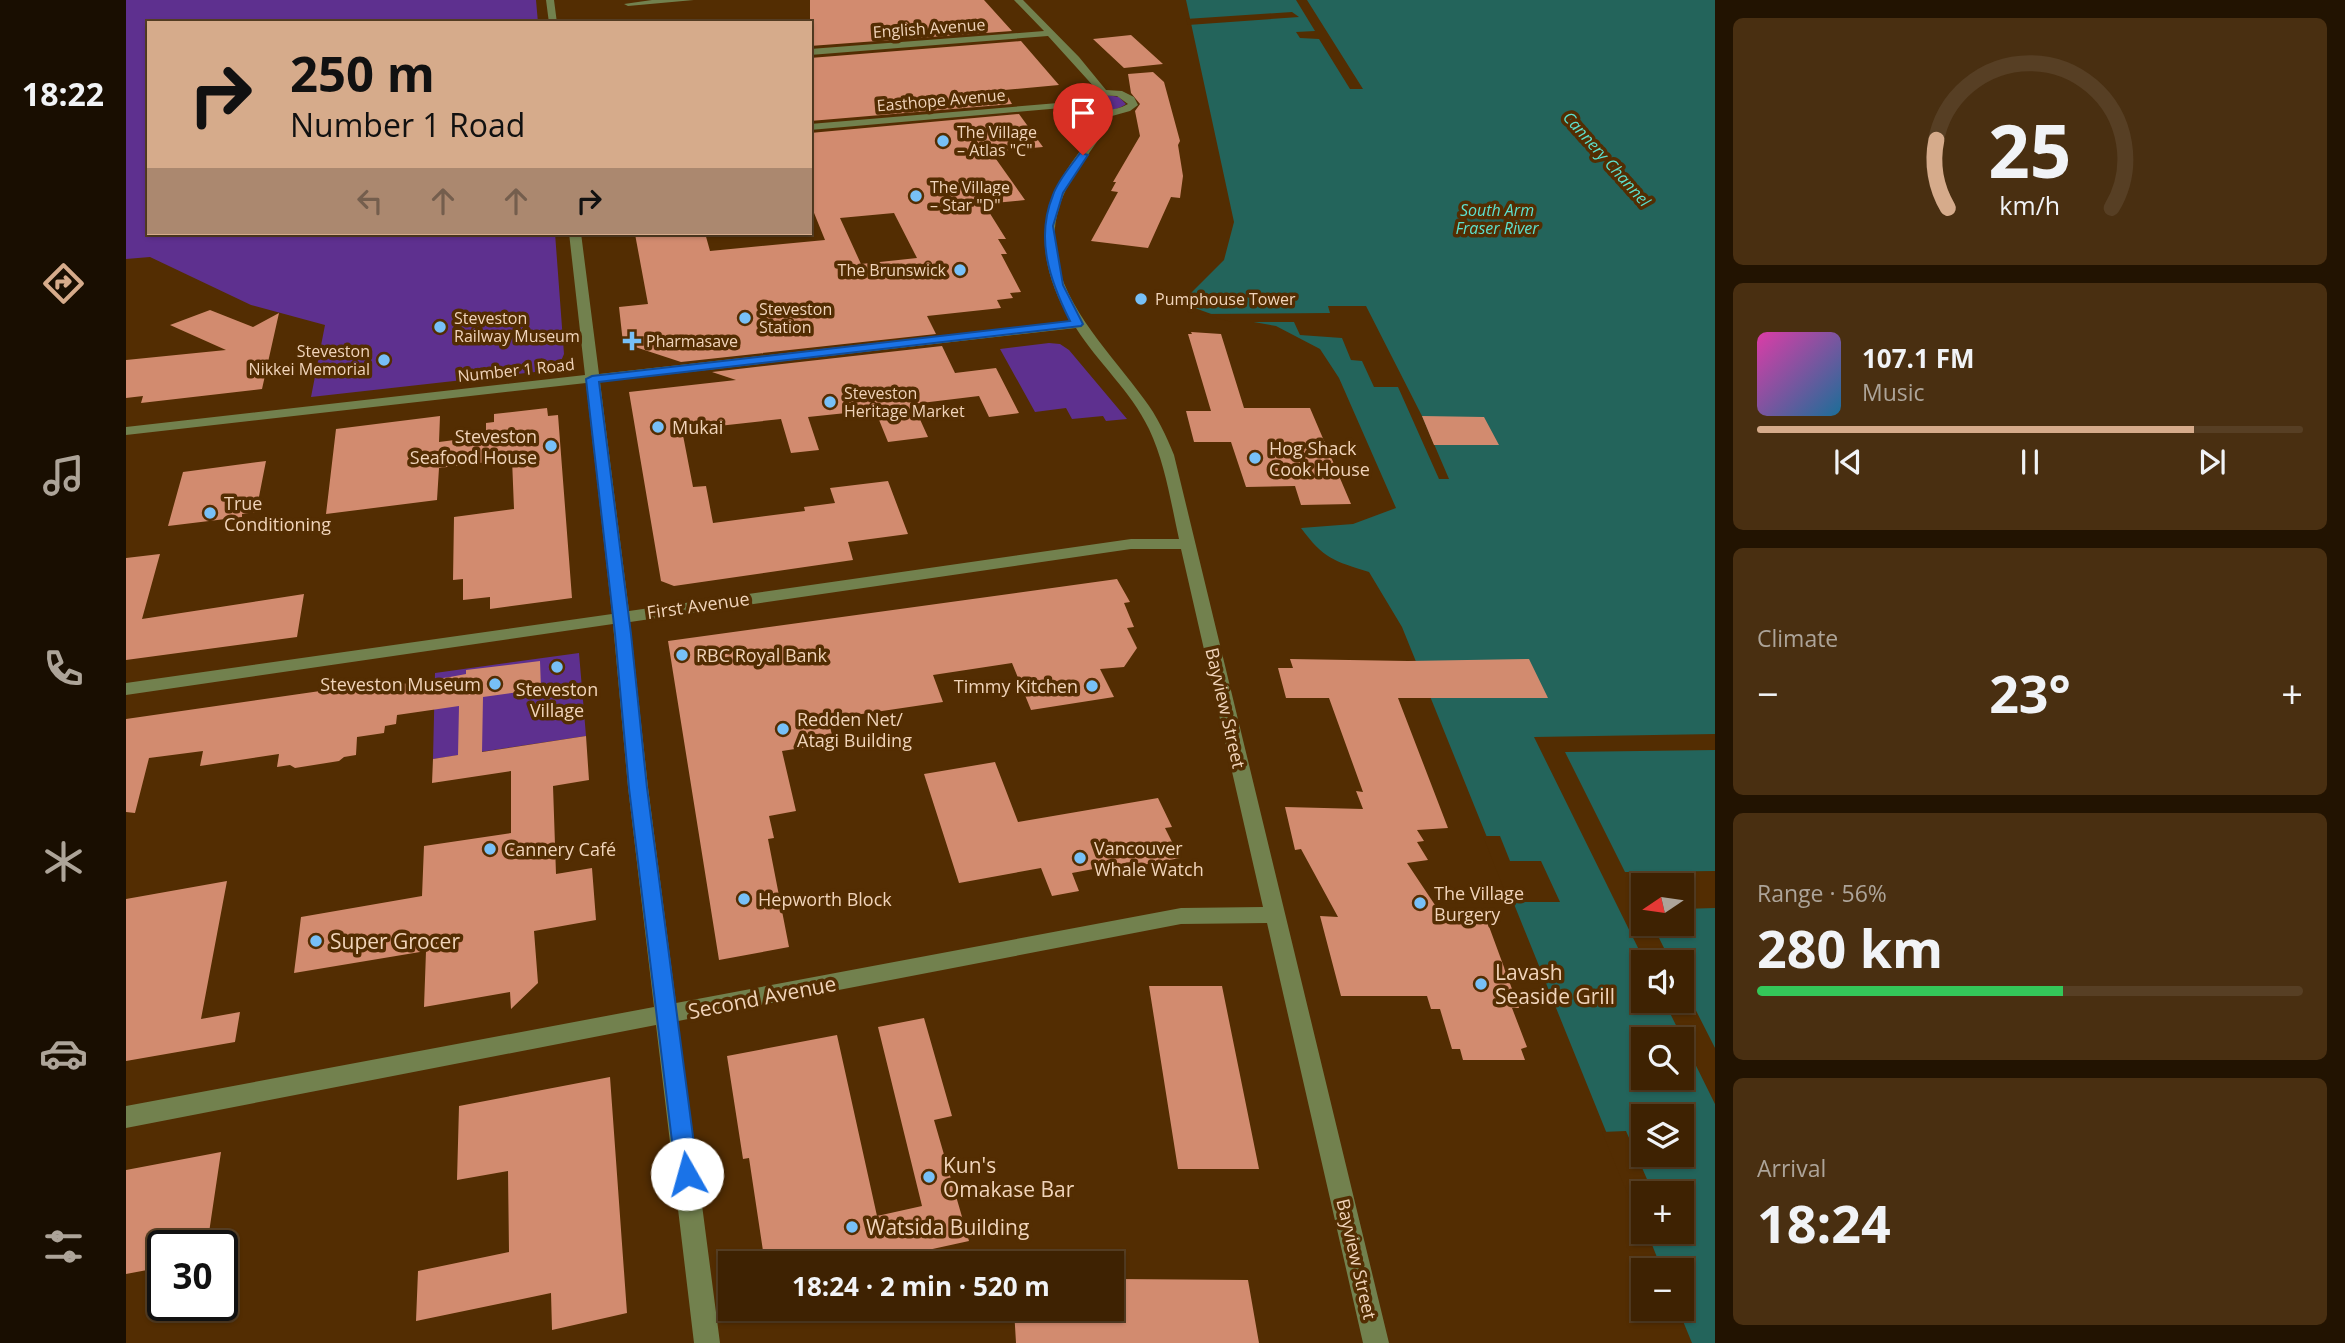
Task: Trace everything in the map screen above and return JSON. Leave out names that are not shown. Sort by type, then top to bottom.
[{"type":"street","points":[[550,0],[553,21]]},
{"type":"street","points":[[628,4],[690,0]]},
{"type":"street","points":[[1018,0],[1092,77],[1102,91]]},
{"type":"street","name":"English Avenue","points":[[812,52],[1051,33]]},
{"type":"street","points":[[1102,91],[1126,96],[1134,102],[1133,105],[1124,111],[1108,113],[1091,111],[1075,104],[1075,98],[1079,95],[1102,91]]},
{"type":"street","name":"Easthope Avenue","points":[[812,127],[1075,104]]},
{"type":"street","name":"Bayview Street","points":[[1108,113],[1100,133],[1066,177],[1048,226],[1057,285],[1077,324],[1154,421],[1167,455],[1376,1343]]},
{"type":"street","points":[[575,235],[621,616],[638,788],[707,1343]]},
{"type":"street","name":"Number 1 Road","points":[[126,431],[1077,324]]},
{"type":"street","name":"First Avenue","points":[[126,689],[1131,544],[1188,544]]},
{"type":"street","name":"Second Avenue","points":[[126,1117],[1181,916],[1275,915]]},
{"type":"shaded area","points":[[126,0],[536,0],[538,21],[147,21],[147,235],[555,235],[564,354],[561,361],[535,372],[311,397],[325,325],[251,305],[150,257],[126,259]]},
{"type":"shaded area","points":[[1089,97],[1119,97],[1126,104],[1105,110],[1084,103]]},
{"type":"shaded area","points":[[1060,344],[1069,350],[1127,419],[1106,421],[1103,416],[1072,419],[1066,408],[1035,412],[1000,349]]},
{"type":"shaded area","points":[[579,653],[586,736],[433,759],[435,673]]},
{"type":"water","name":"South Arm Fraser River","points":[[1186,0],[1715,0],[1715,1343],[1692,1343],[1683,1321],[1694,1321],[1694,1258],[1657,1258],[1652,1244],[1694,1244],[1694,1181],[1631,1181],[1631,1193],[1402,627],[1369,572],[1330,558],[1301,528],[1353,524],[1396,508],[1339,378],[1320,349],[1276,326],[1214,315],[1181,303],[1224,260],[1234,222]]},
{"type":"pier","points":[[1296,0],[1307,0],[1363,89],[1350,89],[1319,39],[1300,38],[1296,32],[1315,31]]},
{"type":"pier","points":[[1292,12],[1299,17],[1188,25],[1186,19]]},
{"type":"pier","points":[[1328,306],[1366,306],[1422,416],[1449,479],[1439,479],[1398,387],[1374,387],[1362,361],[1351,360],[1342,338],[1300,335],[1294,322],[1232,322],[1201,314],[1330,313]]},
{"type":"pier","points":[[1715,734],[1715,750],[1565,752],[1625,872],[1715,871],[1715,908],[1694,909],[1694,873],[1631,873],[1631,934],[1534,737]]},
{"type":"pier","points":[[1483,836],[1500,836],[1510,861],[1541,861],[1560,902],[1509,902]]},
{"type":"pier","points":[[1632,936],[1658,936],[1665,950],[1639,950]]},
{"type":"pier","points":[[1694,1007],[1715,1048],[1715,1104],[1694,1062],[1694,1027],[1677,1027],[1670,1013],[1694,1013]]},
{"type":"pier","points":[[1626,1131],[1631,1142],[1631,1167],[1642,1167],[1648,1181],[1631,1181],[1631,1202],[1602,1132]]},
{"type":"building","points":[[810,0],[984,0],[1012,31],[812,46]]},
{"type":"building","points":[[1131,35],[1163,64],[1124,68],[1093,39]]},
{"type":"building","points":[[1021,41],[1059,85],[1004,90],[1012,104],[812,121],[812,58]]},
{"type":"building","points":[[1153,72],[1164,82],[1180,141],[1178,145],[1183,176],[1180,198],[1171,197],[1148,248],[1091,241],[1118,192],[1111,191],[1116,182],[1113,182],[1140,136],[1135,111],[1140,104],[1131,93],[1128,74]]},
{"type":"building","points":[[1019,114],[1043,147],[991,152],[1025,200],[984,204],[1006,239],[998,239],[1007,254],[1001,254],[1021,292],[1010,293],[1013,298],[997,300],[1001,308],[927,316],[936,334],[681,362],[623,343],[619,307],[648,304],[635,235],[706,235],[710,251],[825,240],[812,208],[812,133]],"holes":[[[894,213],[917,258],[861,264],[840,218]]]},
{"type":"building","points":[[210,310],[253,327],[279,313],[262,389],[141,403],[143,396],[126,398],[126,360],[226,350],[170,325]]},
{"type":"building","points":[[1191,332],[1221,334],[1244,408],[1310,408],[1351,504],[1301,505],[1295,486],[1246,487],[1231,442],[1194,442],[1186,411],[1211,411],[1188,334],[1192,334]]},
{"type":"building","points":[[942,346],[955,373],[996,368],[1019,413],[989,417],[979,396],[913,404],[928,437],[888,442],[875,410],[808,417],[819,450],[791,453],[781,419],[682,430],[693,487],[706,486],[713,523],[805,511],[804,507],[835,503],[830,488],[888,481],[908,534],[848,542],[853,560],[674,586],[661,581],[629,392],[736,380],[712,372]]},
{"type":"building","points":[[547,408],[548,416],[558,415],[572,598],[490,609],[490,597],[463,600],[463,579],[453,580],[454,517],[514,509],[512,459],[439,468],[437,500],[326,514],[336,429],[440,416],[439,442],[486,436],[486,423],[494,422],[494,414]]},
{"type":"building","points":[[1422,416],[1484,417],[1499,445],[1434,445]]},
{"type":"building","points":[[266,461],[256,512],[242,514],[242,517],[168,526],[183,472]]},
{"type":"building","points":[[160,554],[142,619],[304,594],[297,637],[126,660],[126,558]]},
{"type":"building","points":[[1117,579],[1130,602],[1124,603],[1134,627],[1127,628],[1137,648],[1124,667],[1100,669],[1114,697],[1031,710],[1012,663],[933,675],[943,702],[828,719],[834,743],[782,751],[796,811],[769,816],[774,838],[768,839],[789,947],[719,960],[668,641]]},
{"type":"building","points":[[1290,659],[1529,659],[1548,698],[1398,698],[1448,828],[1417,830],[1424,841],[1417,842],[1428,860],[1407,863],[1439,911],[1450,910],[1458,921],[1487,921],[1519,1008],[1512,1008],[1527,1047],[1521,1049],[1525,1060],[1463,1060],[1460,1049],[1452,1049],[1440,1009],[1431,1009],[1427,996],[1341,996],[1320,916],[1338,917],[1301,849],[1295,850],[1285,807],[1363,809],[1356,791],[1363,792],[1329,698],[1286,698],[1278,668],[1293,668]]},
{"type":"building","points":[[540,661],[541,689],[483,697],[482,752],[586,736],[589,780],[553,786],[556,874],[592,868],[596,920],[534,931],[538,983],[511,1009],[510,992],[424,1007],[426,951],[294,973],[301,917],[422,896],[424,846],[511,833],[511,771],[432,783],[433,759],[458,755],[459,706],[397,715],[396,724],[385,726],[384,733],[357,737],[356,755],[344,757],[339,761],[295,768],[290,765],[277,767],[279,754],[200,766],[203,751],[149,758],[135,813],[126,812],[126,719],[362,685],[362,690],[466,674],[466,670]]},
{"type":"building","points":[[995,762],[1018,822],[1158,798],[1172,827],[1165,828],[1180,858],[1132,867],[1131,862],[1072,873],[1079,891],[1052,896],[1041,868],[959,883],[924,774]]},
{"type":"building","points":[[227,881],[201,1019],[240,1012],[235,1042],[126,1061],[126,899]]},
{"type":"building","points":[[1149,986],[1222,986],[1259,1169],[1178,1169]]},
{"type":"building","points":[[924,1018],[952,1116],[934,1120],[969,1241],[923,1251],[763,1251],[749,1158],[743,1159],[727,1056],[837,1035],[877,1216],[922,1206],[878,1027]]},
{"type":"building","points":[[610,1077],[627,1313],[552,1330],[551,1293],[416,1321],[418,1271],[509,1252],[508,1171],[457,1180],[459,1106]]},
{"type":"building","points":[[221,1152],[209,1230],[147,1230],[147,1270],[126,1274],[126,1170]]},
{"type":"building","points":[[1124,1279],[1248,1280],[1259,1343],[1016,1343],[1015,1321],[1124,1321]]},
{"type":"place","name":"The Village – Atlas \"C\"","points":[[943,141]]},
{"type":"place","name":"The Village – Star \"D\"","points":[[916,196]]},
{"type":"place","name":"The Brunswick","points":[[960,270]]},
{"type":"place","name":"Pumphouse Tower","points":[[1141,299]]},
{"type":"place","name":"Steveston Station","points":[[745,318]]},
{"type":"place","name":"Steveston Railway Museum","points":[[440,327]]},
{"type":"place","name":"Pharmasave","points":[[632,341]]},
{"type":"place","name":"Steveston Nikkei Memorial","points":[[384,360]]},
{"type":"place","name":"Steveston Heritage Market","points":[[830,402]]},
{"type":"place","name":"Mukai","points":[[658,427]]},
{"type":"place","name":"Steveston Seafood House","points":[[551,446]]},
{"type":"place","name":"Hog Shack Cook House","points":[[1255,458]]},
{"type":"place","name":"True Conditioning","points":[[210,513]]},
{"type":"place","name":"RBC Royal Bank","points":[[682,655]]},
{"type":"place","name":"Steveston Village","points":[[557,667]]},
{"type":"place","name":"Steveston Museum","points":[[495,684]]},
{"type":"place","name":"Timmy Kitchen","points":[[1092,686]]},
{"type":"place","name":"Redden Net/ Atagi Building","points":[[783,729]]},
{"type":"place","name":"Cannery Café","points":[[490,849]]},
{"type":"place","name":"Vancouver Whale Watch","points":[[1080,858]]},
{"type":"place","name":"Hepworth Block","points":[[744,899]]},
{"type":"place","name":"The Village Burgery","points":[[1420,903]]},
{"type":"place","name":"Super Grocer","points":[[316,941]]},
{"type":"place","name":"Lavash Seaside Grill","points":[[1481,984]]},
{"type":"place","name":"Kun's Omakase Bar","points":[[929,1177]]},
{"type":"place","name":"Watsida Building","points":[[852,1227]]},
{"type":"route","points":[[687,1174],[638,788],[623,634],[592,379],[1077,324],[1057,285],[1048,226],[1058,193],[1066,177],[1083,155]]},
{"type":"water label","name":"Cannery Channel","points":[[1607,159]]}]
